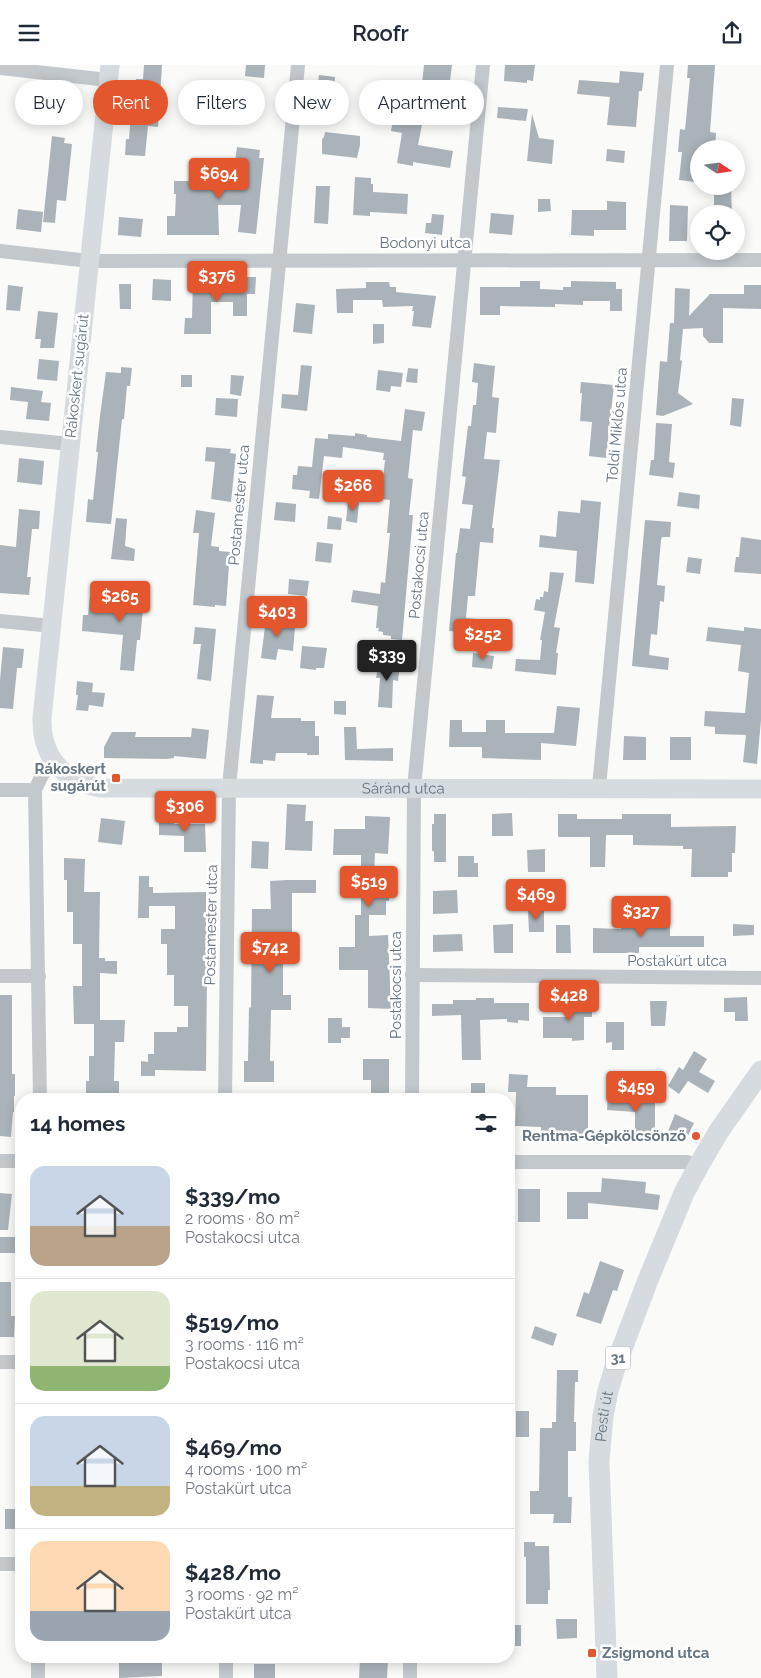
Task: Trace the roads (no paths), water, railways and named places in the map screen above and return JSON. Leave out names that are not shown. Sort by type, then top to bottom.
[{"type":"main road","name":"Pesti út","points":[[607,1678],[599,1461],[603,1416],[615,1367],[684,1193],[698,1165],[719,1131],[761,1071]]},
{"type":"street","name":"Postamester utca","points":[[225,1093],[229,787],[298,65]]},
{"type":"street","name":"Postakocsi utca","points":[[412,1093],[414,788],[483,65]]},
{"type":"street","name":"Toldi Miklós utca","points":[[598,787],[668,65]]},
{"type":"street","points":[[0,68],[109,72]]},
{"type":"street","name":"Rákoskert sugárút","points":[[54,762],[48,753],[42,729],[109,72]]},
{"type":"street","name":"Bodonyi utca","points":[[0,251],[90,261],[279,259],[761,260]]},
{"type":"street","points":[[0,437],[70,444]]},
{"type":"street","points":[[0,621],[52,626]]},
{"type":"street","points":[[40,1093],[40,976],[35,790],[42,775],[54,762]]},
{"type":"street","name":"Sáránd utca","points":[[54,762],[75,781],[100,788],[598,787],[761,789]]},
{"type":"street","points":[[0,790],[35,790]]},
{"type":"street","name":"Postakürt utca","points":[[412,975],[761,978]]},
{"type":"street","points":[[0,976],[40,976]]},
{"type":"street","points":[[0,1161],[15,1161]]},
{"type":"street","points":[[515,1162],[687,1162],[698,1165]]},
{"type":"street","points":[[0,1362],[15,1362]]},
{"type":"street","points":[[0,1564],[15,1565]]},
{"type":"street","points":[[38,1663],[38,1678]]},
{"type":"street","points":[[226,1663],[226,1678]]},
{"type":"street","points":[[410,1663],[410,1678]]},
{"type":"place","name":"Rákoskert sugárút","points":[[116,778]]},
{"type":"place","name":"Rentma-Gépkölcsönző","points":[[696,1136]]},
{"type":"place","name":"Zsigmond utca","points":[[592,1653]]}]
